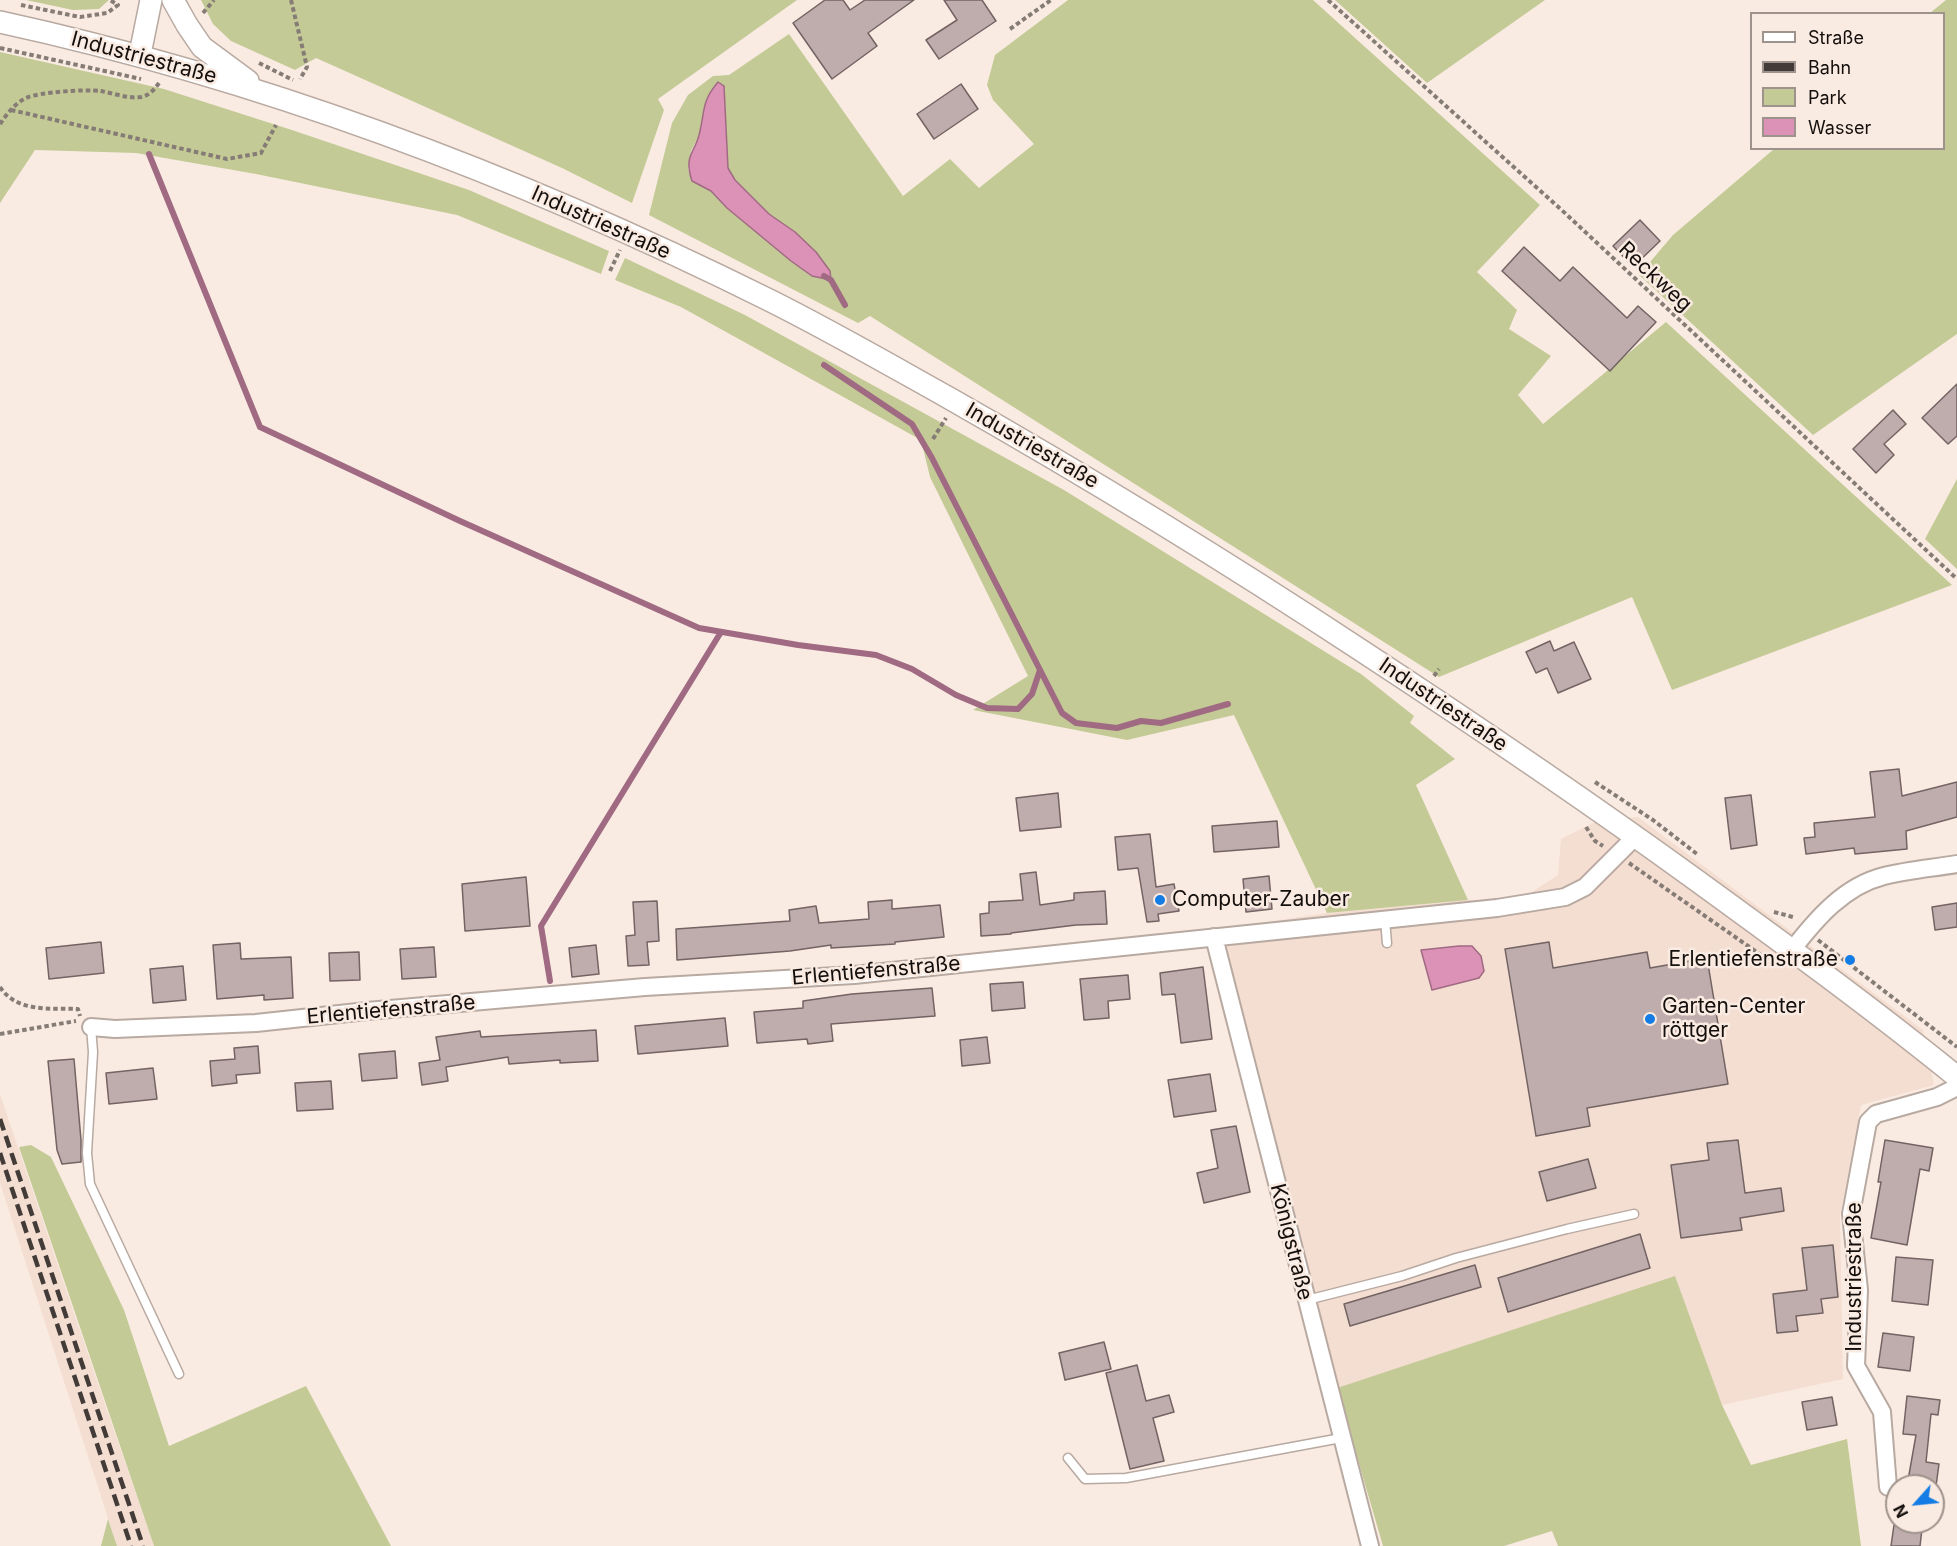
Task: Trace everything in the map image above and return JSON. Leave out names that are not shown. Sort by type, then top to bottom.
[{"type":"street","points":[[140,54],[151,0]]},
{"type":"street","points":[[173,0],[202,47],[263,91]]},
{"type":"street","name":"Industriestraße","points":[[0,22],[140,54],[263,91],[472,168],[631,235],[774,302],[953,414],[1058,460],[1212,554],[1425,692],[1636,836],[1792,950],[1957,1077]]},
{"type":"street","name":"Erlentiefenstraße","points":[[90,1027],[115,1029],[256,1023],[645,987],[854,975],[1497,908],[1565,897],[1585,887],[1636,836]]},
{"type":"street","points":[[1792,950],[1806,931],[1843,895],[1863,884],[1883,876],[1957,864]]},
{"type":"street","name":"Königstraße","points":[[1214,937],[1370,1546]]},
{"type":"street","name":"Industriestraße","points":[[1887,1474],[1882,1412],[1856,1366],[1859,1290],[1851,1214],[1868,1122],[1876,1114],[1937,1097],[1957,1087]]},
{"type":"lane","points":[[1384,920],[1387,943]]},
{"type":"lane","points":[[90,1027],[93,1052],[87,1153],[90,1184],[179,1374]]},
{"type":"lane","points":[[1306,1300],[1402,1276],[1456,1258],[1634,1214]]},
{"type":"lane","points":[[1068,1458],[1085,1479],[1126,1478],[1341,1438]]},
{"type":"path","points":[[11,3],[80,17],[107,13],[118,5],[110,0]]},
{"type":"path","points":[[198,17],[214,0]]},
{"type":"path","points":[[291,0],[307,66],[300,79]]},
{"type":"path","points":[[1010,29],[1051,0]]},
{"type":"path","name":"Reckweg","points":[[1328,0],[1566,214],[1957,579]]},
{"type":"path","points":[[0,48],[159,83],[149,94],[140,97],[128,97],[97,90],[44,93],[26,98],[11,110],[0,124]]},
{"type":"path","points":[[11,110],[227,159],[261,153],[276,125]]},
{"type":"path","points":[[610,245],[621,249]]},
{"type":"path","points":[[933,439],[953,414]]},
{"type":"path","points":[[1585,826],[1595,841],[1775,964]]},
{"type":"path","points":[[1806,931],[1957,1047]]},
{"type":"path","points":[[0,987],[12,1001],[26,1006],[78,1010],[81,1022],[75,1020],[0,1034]]},
{"type":"shaded area","points":[[1638,817],[1923,1030],[1934,1085],[1861,1105],[1840,1215],[1843,1379],[1722,1405],[1675,1277],[1337,1388],[1301,1263],[1219,929],[1327,913],[1468,900],[1521,899],[1558,875],[1561,839],[1601,819]]},
{"type":"shaded area","points":[[0,1094],[154,1546],[117,1546],[0,1183]]},
{"type":"green space","points":[[26,0],[109,0],[99,9],[73,10]]},
{"type":"green space","points":[[201,0],[797,0],[658,99],[664,110],[632,203],[562,168],[316,58],[295,70],[231,41],[213,24]]},
{"type":"green space","points":[[1068,0],[1313,0],[1540,205],[1477,272],[1517,310],[1509,329],[1551,356],[1518,395],[1543,424],[1666,322],[1952,585],[1672,690],[1632,597],[1439,677],[870,316],[858,323],[649,215],[672,123],[688,95],[713,76],[729,75],[789,34],[903,196],[950,159],[979,188],[1034,144],[993,100],[987,85],[995,55]],"holes":[[[724,86],[728,168],[735,180],[769,214],[795,232],[771,242],[727,208],[711,191],[692,181],[688,169],[691,151]]]},
{"type":"green space","points":[[1335,0],[1545,0],[1427,83]]},
{"type":"green space","points":[[1946,0],[1957,0],[1957,334],[1813,435],[1639,275],[1673,235],[1773,150],[1945,150],[1945,12],[1931,12]]},
{"type":"green space","points":[[0,52],[164,89],[469,190],[609,251],[601,274],[457,215],[256,174],[136,153],[35,150],[0,203]]},
{"type":"green space","points":[[625,258],[745,315],[1064,490],[1361,674],[1414,716],[1410,723],[1455,759],[1416,785],[1468,900],[1327,913],[1234,715],[1127,740],[973,710],[1028,676],[930,477],[921,440],[681,307],[615,280]]},
{"type":"green space","points":[[1957,479],[1957,569],[1925,539]]},
{"type":"green space","points":[[31,1145],[51,1157],[124,1310],[169,1446],[306,1386],[391,1546],[154,1546],[19,1147]]},
{"type":"green space","points":[[1675,1276],[1722,1405],[1751,1465],[1847,1439],[1861,1546],[1558,1546],[1552,1531],[1504,1546],[1383,1546],[1337,1388]]},
{"type":"green space","points":[[108,1519],[117,1546],[101,1546]]},
{"type":"water","points":[[718,82],[724,86],[728,168],[735,180],[769,214],[795,232],[816,252],[830,271],[831,280],[812,276],[727,208],[711,191],[692,181],[690,159],[698,138],[705,105]]},
{"type":"water","points":[[1472,946],[1481,956],[1484,971],[1479,978],[1432,990],[1421,950]]},
{"type":"building","points":[[825,0],[843,0],[850,10],[865,0],[914,0],[868,33],[877,46],[832,79],[793,23]]},
{"type":"building","points":[[944,0],[982,0],[996,21],[939,59],[926,40],[957,20]]},
{"type":"building","points":[[961,84],[978,109],[934,139],[917,114]]},
{"type":"building","points":[[1640,220],[1660,241],[1633,267],[1613,246]]},
{"type":"building","points":[[1524,247],[1560,281],[1573,267],[1627,318],[1638,306],[1656,322],[1610,371],[1502,271]]},
{"type":"building","points":[[1957,384],[1957,436],[1948,444],[1922,418]]},
{"type":"building","points":[[1893,410],[1906,424],[1884,444],[1894,455],[1876,473],[1853,449]]},
{"type":"building","points":[[1550,641],[1554,651],[1574,642],[1591,679],[1558,693],[1547,668],[1536,673],[1526,652]]},
{"type":"building","points":[[1899,769],[1902,796],[1957,782],[1957,817],[1906,831],[1907,849],[1855,854],[1854,848],[1806,854],[1804,838],[1815,837],[1814,823],[1875,817],[1870,772]]},
{"type":"building","points":[[1058,793],[1061,827],[1020,831],[1016,798]]},
{"type":"building","points":[[1751,795],[1757,845],[1731,849],[1725,798]]},
{"type":"building","points":[[1277,821],[1279,847],[1214,852],[1212,826]]},
{"type":"building","points":[[1150,834],[1156,887],[1174,884],[1179,911],[1158,914],[1159,921],[1147,922],[1138,868],[1118,870],[1115,837]]},
{"type":"building","points":[[1036,872],[1040,905],[1074,900],[1074,893],[1105,891],[1107,924],[1076,925],[981,936],[980,914],[989,913],[989,902],[1023,900],[1020,874]]},
{"type":"building","points":[[1269,876],[1272,909],[1246,912],[1243,879]]},
{"type":"building","points":[[526,877],[530,926],[465,931],[462,884]]},
{"type":"building","points":[[892,900],[892,909],[940,905],[944,937],[895,942],[895,944],[831,948],[831,945],[790,951],[677,960],[676,929],[790,921],[789,910],[816,906],[819,923],[869,919],[868,902]]},
{"type":"building","points":[[657,901],[659,941],[647,942],[649,965],[628,966],[626,936],[635,935],[633,902]]},
{"type":"building","points":[[1957,903],[1957,927],[1935,930],[1932,907]]},
{"type":"building","points":[[101,942],[104,973],[49,979],[46,948]]},
{"type":"building","points":[[1549,942],[1553,968],[1647,952],[1650,968],[1707,958],[1728,1084],[1587,1108],[1590,1126],[1536,1136],[1505,949]]},
{"type":"building","points":[[240,943],[241,959],[291,957],[293,998],[264,1000],[264,995],[217,999],[213,945]]},
{"type":"building","points":[[596,945],[599,974],[572,977],[569,948]]},
{"type":"building","points":[[434,947],[436,977],[402,979],[400,949]]},
{"type":"building","points":[[359,952],[360,980],[330,981],[329,953]]},
{"type":"building","points":[[183,966],[186,1000],[153,1003],[150,969]]},
{"type":"building","points":[[1203,967],[1212,1039],[1181,1043],[1175,994],[1162,995],[1160,973]]},
{"type":"building","points":[[1128,975],[1130,999],[1108,1001],[1109,1018],[1084,1020],[1080,979]]},
{"type":"building","points":[[1023,982],[1025,1008],[992,1011],[990,984]]},
{"type":"building","points":[[932,988],[935,1016],[831,1024],[833,1041],[808,1044],[807,1039],[757,1043],[754,1012],[803,1008],[803,1001],[852,994]]},
{"type":"building","points":[[725,1018],[728,1046],[638,1054],[635,1026]]},
{"type":"building","points":[[596,1030],[598,1061],[560,1063],[560,1060],[509,1064],[508,1057],[446,1067],[448,1081],[422,1085],[419,1063],[440,1060],[436,1037],[480,1031],[481,1037]]},
{"type":"building","points":[[987,1037],[990,1063],[962,1066],[960,1040]]},
{"type":"building","points":[[258,1046],[260,1073],[236,1075],[237,1083],[212,1086],[210,1061],[235,1059],[234,1048]]},
{"type":"building","points":[[395,1051],[397,1078],[362,1081],[359,1054]]},
{"type":"building","points":[[74,1059],[81,1162],[62,1164],[57,1150],[48,1061]]},
{"type":"building","points":[[153,1068],[157,1099],[109,1104],[106,1073]]},
{"type":"building","points":[[1210,1074],[1216,1111],[1174,1117],[1168,1080]]},
{"type":"building","points":[[331,1081],[333,1109],[297,1111],[295,1083]]},
{"type":"building","points":[[1236,1126],[1250,1192],[1204,1203],[1197,1173],[1218,1168],[1211,1130]]},
{"type":"building","points":[[1738,1140],[1745,1193],[1781,1188],[1784,1211],[1740,1218],[1742,1230],[1681,1238],[1671,1165],[1709,1160],[1707,1143]]},
{"type":"building","points":[[1885,1140],[1933,1148],[1929,1171],[1920,1169],[1907,1245],[1871,1238],[1881,1182],[1878,1182]]},
{"type":"building","points":[[1588,1159],[1596,1188],[1547,1201],[1539,1172]]},
{"type":"building","points":[[1640,1234],[1650,1268],[1508,1312],[1498,1278]]},
{"type":"building","points":[[1833,1245],[1838,1297],[1821,1299],[1823,1313],[1796,1316],[1798,1331],[1777,1333],[1773,1294],[1807,1290],[1802,1248]]},
{"type":"building","points":[[1896,1257],[1933,1260],[1928,1305],[1892,1301]]},
{"type":"building","points":[[1475,1265],[1481,1287],[1350,1326],[1344,1304]]},
{"type":"building","points":[[1883,1333],[1914,1337],[1910,1371],[1878,1367]]},
{"type":"building","points":[[1104,1342],[1111,1369],[1065,1380],[1059,1353]]},
{"type":"building","points":[[1137,1365],[1146,1401],[1169,1395],[1174,1412],[1153,1418],[1164,1461],[1130,1469],[1106,1373]]},
{"type":"building","points":[[1907,1396],[1940,1400],[1938,1415],[1931,1414],[1926,1462],[1939,1464],[1938,1474],[1909,1474],[1916,1435],[1903,1434]]},
{"type":"building","points":[[1832,1397],[1837,1425],[1807,1430],[1802,1402]]},
{"type":"building","points":[[1893,1534],[1921,1534],[1920,1546],[1891,1546]]},
{"type":"waterway","points":[[149,154],[260,427],[460,521],[699,628],[798,645],[876,655],[912,669],[956,695],[987,708],[1018,709],[1032,694],[1040,670]]},
{"type":"waterway","points":[[824,276],[831,280],[845,305]]},
{"type":"waterway","points":[[824,365],[912,424],[932,458],[1062,713],[1076,723],[1117,728],[1141,721],[1161,723],[1228,704]]},
{"type":"waterway","points":[[550,981],[541,926],[721,632]]},
{"type":"railway","points":[[0,1119],[143,1546]]},
{"type":"railway","points":[[0,1153],[131,1546]]},
{"type":"place","name":"Computer-Zauber","points":[[1160,900]]},
{"type":"place","name":"Erlentiefenstraße","points":[[1850,960]]},
{"type":"place","name":"Garten-Center röttger","points":[[1650,1019]]}]
